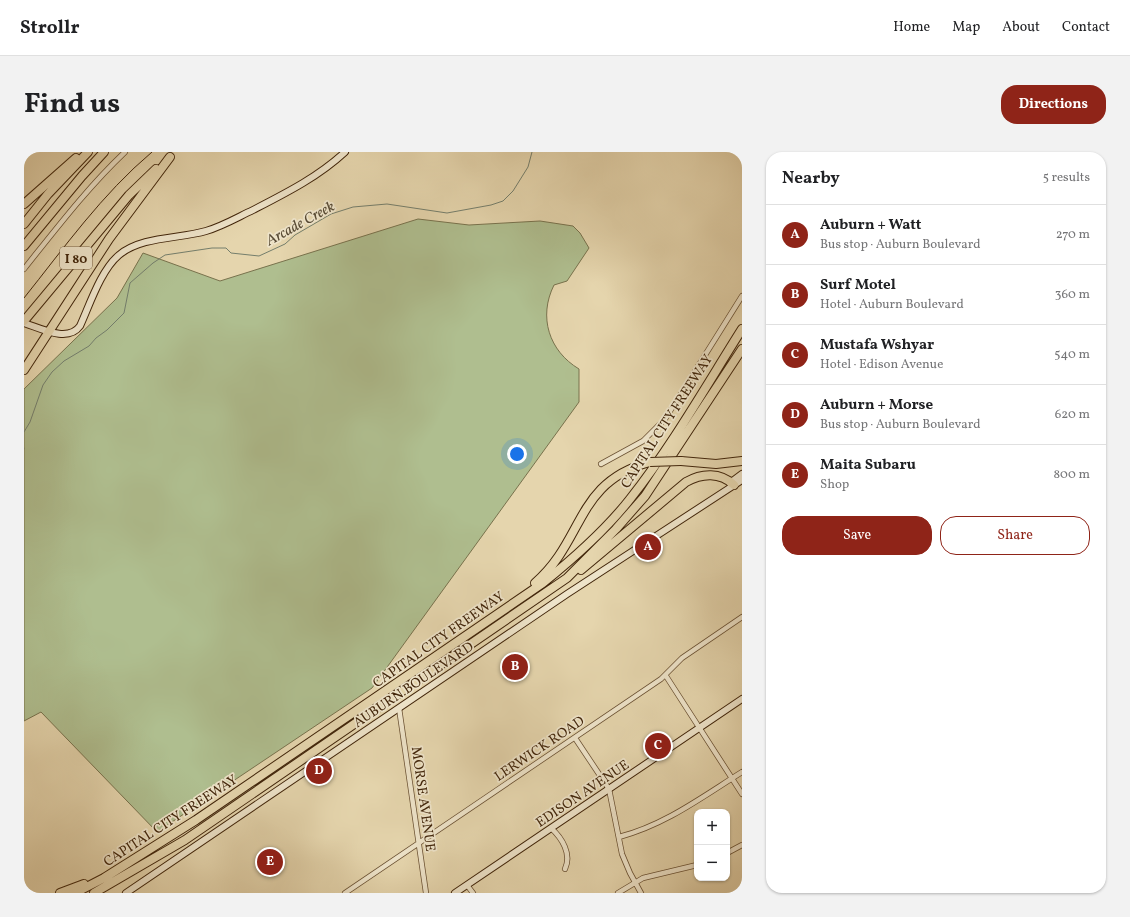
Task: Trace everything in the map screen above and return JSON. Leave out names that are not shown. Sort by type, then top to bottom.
[{"type":"highway","points":[[24,204],[83,152]]},
{"type":"highway","points":[[24,224],[48,194],[88,152]]},
{"type":"highway","points":[[24,246],[75,184],[104,152]]},
{"type":"highway","points":[[24,370],[51,331],[81,279],[109,239],[173,155]]},
{"type":"highway","name":"I 80","points":[[24,322],[129,195],[173,155]]},
{"type":"highway","points":[[731,345],[742,324]]},
{"type":"highway","name":"CAPITAL CITY FREEWAY","points":[[75,893],[104,878],[196,820],[543,584],[574,558],[629,500],[654,468],[742,329]]},
{"type":"highway","name":"CAPITAL CITY FREEWAY","points":[[94,893],[166,852],[566,578],[616,529],[644,496],[742,349]]},
{"type":"highway","points":[[489,620],[552,568],[591,501],[601,488],[613,478],[627,470],[650,462],[681,461],[716,464],[742,461]]},
{"type":"highway","points":[[566,578],[593,561],[686,482],[695,477],[716,475],[733,484]]},
{"type":"highway","points":[[105,893],[166,852]]},
{"type":"highway","points":[[60,893],[104,878]]},
{"type":"main road","points":[[24,322],[36,327],[68,335],[78,330],[106,271],[114,260],[129,249],[143,243],[206,231],[225,224],[303,184],[345,152]]},
{"type":"main road","name":"AUBURN BOULEVARD","points":[[733,484],[742,474]]},
{"type":"main road","name":"AUBURN BOULEVARD","points":[[126,893],[714,497],[717,492],[742,480]]},
{"type":"main road","name":"EDISON AVENUE","points":[[455,893],[742,699]]},
{"type":"street","points":[[24,269],[111,165],[125,152]]},
{"type":"street","points":[[600,464],[637,445],[653,433],[665,419],[742,296]]},
{"type":"street","name":"LERWICK ROAD","points":[[345,893],[666,676],[682,658],[742,617]]},
{"type":"street","points":[[666,676],[742,794]]},
{"type":"street","name":"MORSE AVENUE","points":[[399,708],[426,893]]},
{"type":"street","points":[[575,738],[609,789],[626,864],[640,893]]},
{"type":"street","points":[[619,837],[657,824],[742,772]]},
{"type":"street","points":[[550,828],[559,837],[566,851],[568,858],[565,869]]},
{"type":"street","points":[[730,851],[742,845]]},
{"type":"street","points":[[618,893],[634,882],[651,875],[694,866]]},
{"type":"street","points":[[467,884],[473,893]]},
{"type":"green space","points":[[418,219],[469,225],[540,221],[573,226],[580,233],[589,248],[567,281],[554,285],[549,297],[547,309],[549,332],[554,343],[560,353],[579,369],[579,402],[372,688],[157,832],[41,712],[24,721],[24,389],[117,298],[143,253],[220,281]]},
{"type":"waterway","name":"Arcade Creek","points":[[24,432],[30,422],[43,385],[52,372],[64,361],[89,346],[124,313],[130,283],[153,263],[165,255],[212,248],[226,248],[231,253],[259,256],[285,244],[295,235],[331,214],[353,207],[387,204],[447,213],[491,205],[503,201],[513,191],[528,167],[532,152]]},
{"type":"tram line","points":[[24,298],[100,203],[152,152]]},
{"type":"place","name":"Auburn + Watt","points":[[648,547]]},
{"type":"place","name":"Surf Motel","points":[[515,667]]},
{"type":"place","name":"Mustafa Wshyar","points":[[658,746]]},
{"type":"place","name":"Auburn + Morse","points":[[319,771]]},
{"type":"place","name":"Maita Subaru","points":[[270,862]]}]
